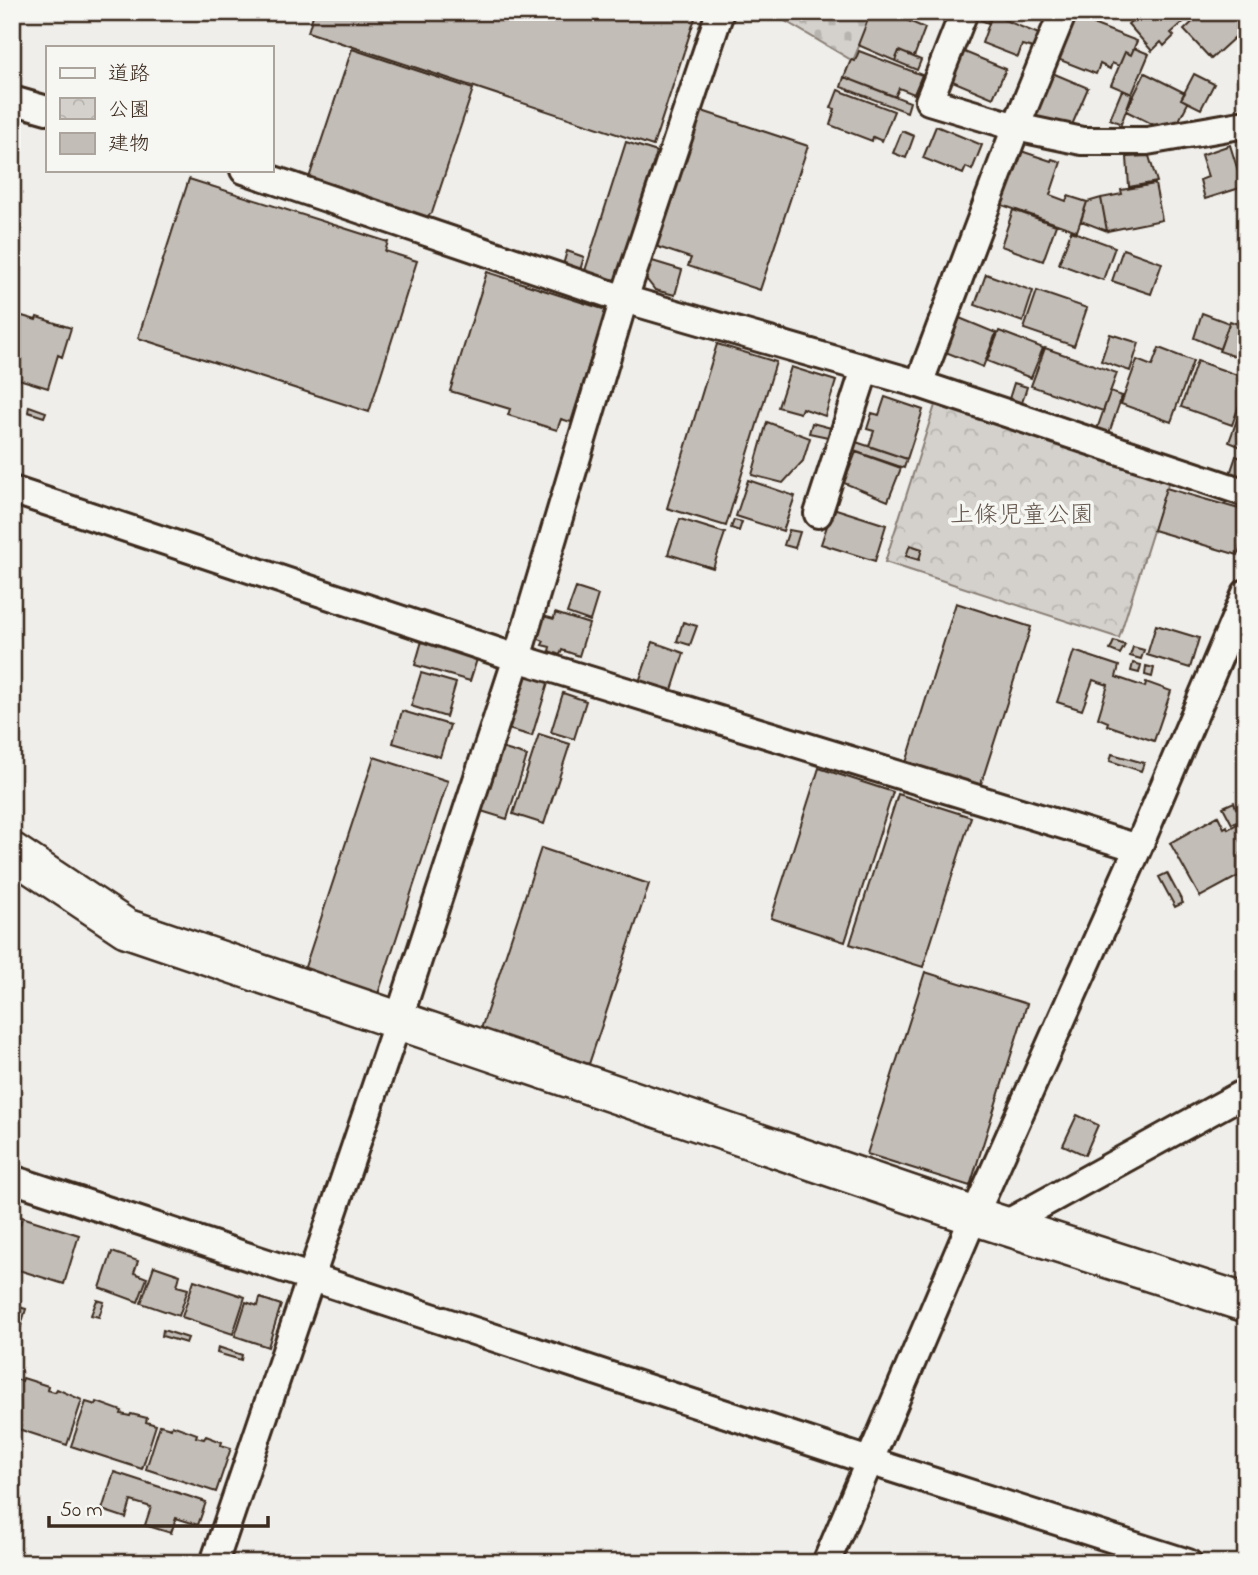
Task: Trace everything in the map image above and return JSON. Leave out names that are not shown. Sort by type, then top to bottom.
[{"type":"street","points":[[214,1563],[398,1021],[517,658],[624,299],[720,12]]},
{"type":"street","points":[[964,12],[929,101],[1016,127],[1082,141],[1147,141],[1246,124]]},
{"type":"street","points":[[919,384],[1016,127],[1063,12]]},
{"type":"street","points":[[12,100],[46,110]]},
{"type":"street","points":[[250,172],[624,299],[919,384],[1246,493]]},
{"type":"street","points":[[818,514],[865,369]]},
{"type":"street","points":[[12,490],[517,658],[1138,848]]},
{"type":"street","points":[[826,1563],[869,1461],[988,1221],[1138,848],[1246,593]]},
{"type":"street","points":[[12,852],[126,928],[988,1221],[1246,1303]]},
{"type":"street","points":[[988,1221],[1246,1093]]},
{"type":"street","points":[[12,1179],[1188,1563]]},
{"type":"green space","points":[[770,12],[873,12],[853,61]]},
{"type":"green space","name":"上條児童公園","points":[[937,399],[1171,474],[1119,638],[885,562]]},
{"type":"building","points":[[314,12],[697,12],[653,146],[308,32]]},
{"type":"building","points":[[871,12],[888,12],[925,28],[914,57],[899,51],[895,61],[858,45]]},
{"type":"building","points":[[979,12],[990,17],[988,23],[976,18]]},
{"type":"building","points":[[1007,12],[1029,12],[1026,20]]},
{"type":"building","points":[[1141,12],[1201,12],[1192,20],[1189,17],[1171,33],[1174,36],[1164,46],[1161,42],[1152,51],[1128,24]]},
{"type":"building","points":[[1203,12],[1246,12],[1246,27],[1211,59],[1184,30]]},
{"type":"building","points":[[992,15],[1039,34],[1033,48],[1022,45],[1018,57],[982,43]]},
{"type":"building","points":[[1072,16],[1137,41],[1131,55],[1125,52],[1119,66],[1112,63],[1110,69],[1100,64],[1096,74],[1055,58]]},
{"type":"building","points":[[1134,48],[1149,54],[1132,94],[1111,85],[1125,52],[1131,55]]},
{"type":"building","points":[[352,49],[473,89],[432,213],[417,224],[306,187]]},
{"type":"building","points":[[859,51],[922,75],[914,94],[899,88],[895,97],[844,77],[851,60],[855,61]]},
{"type":"building","points":[[899,51],[921,60],[917,70],[895,61]]},
{"type":"building","points":[[962,51],[1006,69],[993,98],[950,80]]},
{"type":"building","points":[[1050,72],[1088,88],[1069,132],[1031,116]]},
{"type":"building","points":[[1145,73],[1185,93],[1181,99],[1188,103],[1172,134],[1126,111]]},
{"type":"building","points":[[1194,74],[1214,84],[1201,109],[1181,99]]},
{"type":"building","points":[[844,77],[910,102],[907,112],[841,87]]},
{"type":"building","points":[[838,90],[894,111],[882,141],[873,137],[872,141],[830,125],[835,109],[831,108]]},
{"type":"building","points":[[1122,90],[1132,94],[1121,124],[1110,119]]},
{"type":"building","points":[[696,109],[808,146],[760,290],[688,266],[691,258],[652,245]]},
{"type":"building","points":[[936,126],[982,145],[972,170],[966,167],[963,174],[923,158]]},
{"type":"building","points":[[902,131],[914,136],[906,158],[893,153]]},
{"type":"building","points":[[626,142],[657,152],[614,287],[583,277]]},
{"type":"building","points":[[1230,145],[1243,187],[1205,199],[1200,180],[1208,177],[1201,155]]},
{"type":"building","points":[[1021,151],[1061,162],[1050,195],[1066,201],[1068,196],[1087,202],[1077,231],[1002,205]]},
{"type":"building","points":[[1149,156],[1157,182],[1129,187],[1127,157]]},
{"type":"building","points":[[189,179],[388,242],[385,251],[417,261],[369,412],[138,338]]},
{"type":"building","points":[[1155,184],[1162,220],[1107,231],[1101,198],[1122,194],[1121,190]]},
{"type":"building","points":[[1101,198],[1107,231],[1081,221],[1087,202]]},
{"type":"building","points":[[1013,210],[1056,225],[1043,261],[1001,246]]},
{"type":"building","points":[[1071,231],[1115,247],[1103,280],[1059,264]]},
{"type":"building","points":[[1123,249],[1162,263],[1151,294],[1112,281]]},
{"type":"building","points":[[567,251],[584,257],[578,277],[561,272]]},
{"type":"building","points":[[649,260],[682,270],[675,295],[655,290],[644,276]]},
{"type":"building","points":[[487,272],[606,310],[571,422],[561,419],[557,430],[508,415],[510,409],[450,391]]},
{"type":"building","points":[[986,274],[1033,291],[1023,322],[975,305]]},
{"type":"building","points":[[1037,291],[1087,308],[1074,346],[1024,329]]},
{"type":"building","points":[[12,313],[36,320],[37,317],[71,328],[62,357],[58,355],[48,388],[12,377]]},
{"type":"building","points":[[1202,313],[1229,323],[1220,349],[1194,338]]},
{"type":"building","points":[[957,317],[996,333],[983,367],[943,351]]},
{"type":"building","points":[[1230,321],[1246,327],[1246,360],[1219,351]]},
{"type":"building","points":[[999,331],[1043,348],[1031,378],[987,361]]},
{"type":"building","points":[[1110,334],[1139,343],[1130,371],[1101,361]]},
{"type":"building","points":[[717,344],[776,362],[726,526],[667,508]]},
{"type":"building","points":[[1045,348],[1117,373],[1103,411],[1031,386]]},
{"type":"building","points":[[1159,348],[1193,361],[1171,422],[1121,404],[1137,360],[1152,366]]},
{"type":"building","points":[[1197,361],[1246,378],[1246,386],[1232,425],[1181,407]]},
{"type":"building","points":[[791,367],[836,381],[825,416],[802,408],[800,413],[778,407]]},
{"type":"building","points":[[1014,383],[1027,387],[1021,406],[1008,402]]},
{"type":"building","points":[[1110,392],[1122,396],[1108,436],[1096,432]]},
{"type":"building","points":[[885,397],[923,410],[907,459],[869,446],[874,431],[867,429],[872,413],[879,415]]},
{"type":"building","points":[[29,406],[46,412],[44,417],[28,412]]},
{"type":"building","points":[[1241,409],[1246,410],[1246,449],[1229,442]]},
{"type":"building","points":[[767,422],[810,438],[803,461],[783,483],[752,475]]},
{"type":"building","points":[[812,423],[831,428],[828,437],[809,433]]},
{"type":"building","points":[[853,441],[907,459],[904,468],[851,450]]},
{"type":"building","points":[[856,452],[901,468],[888,501],[844,483]]},
{"type":"building","points":[[1236,456],[1246,460],[1246,480],[1230,474]]},
{"type":"building","points":[[748,480],[795,496],[783,531],[736,516]]},
{"type":"building","points":[[1166,488],[1246,511],[1246,528],[1238,555],[1153,530]]},
{"type":"building","points":[[833,508],[886,525],[875,561],[821,544]]},
{"type":"building","points":[[680,519],[725,533],[713,568],[668,554]]},
{"type":"building","points":[[734,520],[742,522],[739,531],[731,528]]},
{"type":"building","points":[[789,530],[800,532],[795,548],[784,545]]},
{"type":"building","points":[[910,545],[922,549],[919,560],[906,556]]},
{"type":"building","points":[[576,588],[598,595],[590,621],[567,613]]},
{"type":"building","points":[[956,603],[1031,627],[979,790],[905,766]]},
{"type":"building","points":[[555,613],[589,624],[579,656],[562,650],[560,655],[549,651],[550,647],[542,645],[544,641],[536,638],[543,616],[554,619]]},
{"type":"building","points":[[683,622],[697,626],[690,645],[677,641]]},
{"type":"building","points":[[1156,625],[1199,638],[1190,668],[1147,655]]},
{"type":"building","points":[[424,634],[480,650],[470,681],[415,665]]},
{"type":"building","points":[[1114,641],[1125,645],[1120,654],[1110,650]]},
{"type":"building","points":[[653,642],[684,653],[671,693],[639,682]]},
{"type":"building","points":[[1133,647],[1144,650],[1141,659],[1130,656]]},
{"type":"building","points":[[1074,651],[1119,666],[1116,677],[1145,687],[1146,682],[1171,691],[1154,741],[1107,725],[1108,722],[1098,718],[1108,685],[1093,680],[1082,710],[1057,702]]},
{"type":"building","points":[[1133,663],[1141,665],[1139,673],[1131,671]]},
{"type":"building","points":[[1146,666],[1154,668],[1152,677],[1145,675]]},
{"type":"building","points":[[516,670],[549,680],[532,736],[498,726]]},
{"type":"building","points":[[421,673],[456,683],[446,717],[411,706]]},
{"type":"building","points":[[563,693],[586,701],[574,739],[551,732]]},
{"type":"building","points":[[402,711],[450,725],[440,757],[393,743]]},
{"type":"building","points":[[539,734],[570,744],[544,824],[513,814]]},
{"type":"building","points":[[498,747],[527,756],[507,819],[478,810]]},
{"type":"building","points":[[1112,754],[1144,763],[1141,771],[1110,761]]},
{"type":"building","points":[[374,757],[448,781],[378,994],[304,970]]},
{"type":"building","points":[[819,768],[893,792],[845,942],[771,918]]},
{"type":"building","points":[[898,794],[971,817],[923,967],[850,944]]},
{"type":"building","points":[[1234,802],[1236,808],[1240,805],[1244,811],[1239,814],[1246,826],[1246,851],[1241,854],[1246,872],[1200,897],[1170,843],[1218,816],[1224,828],[1227,826],[1228,829],[1237,824],[1232,824],[1223,807]]},
{"type":"building","points":[[541,848],[649,884],[589,1064],[481,1029]]},
{"type":"building","points":[[1167,873],[1183,903],[1175,907],[1159,877]]},
{"type":"building","points":[[925,972],[1027,1004],[970,1186],[867,1154]]},
{"type":"building","points":[[1077,1115],[1098,1125],[1085,1155],[1063,1145]]},
{"type":"building","points":[[22,1217],[79,1235],[64,1284],[12,1268],[12,1223],[20,1225]]},
{"type":"building","points":[[112,1252],[138,1261],[134,1273],[147,1278],[138,1302],[100,1288]]},
{"type":"building","points":[[154,1266],[180,1275],[177,1286],[188,1289],[179,1316],[141,1303]]},
{"type":"building","points":[[194,1280],[245,1297],[233,1334],[182,1317]]},
{"type":"building","points":[[260,1298],[281,1305],[268,1347],[235,1336],[246,1302],[258,1306]]},
{"type":"building","points":[[97,1300],[104,1302],[99,1317],[91,1315]]},
{"type":"building","points":[[12,1305],[26,1309],[12,1356]]},
{"type":"building","points":[[163,1330],[188,1338],[186,1343],[162,1336]]},
{"type":"building","points":[[218,1347],[242,1355],[241,1360],[217,1353]]},
{"type":"building","points":[[12,1378],[22,1381],[23,1378],[48,1386],[47,1390],[55,1392],[57,1389],[82,1400],[67,1445],[12,1427]]},
{"type":"building","points":[[86,1402],[96,1405],[97,1402],[122,1411],[121,1414],[147,1418],[146,1422],[156,1425],[142,1469],[71,1446]]},
{"type":"building","points":[[160,1425],[171,1428],[172,1425],[204,1439],[206,1436],[231,1448],[216,1492],[146,1469]]},
{"type":"building","points":[[114,1472],[206,1502],[198,1525],[176,1518],[171,1533],[145,1525],[151,1507],[131,1501],[126,1518],[102,1510]]}]
